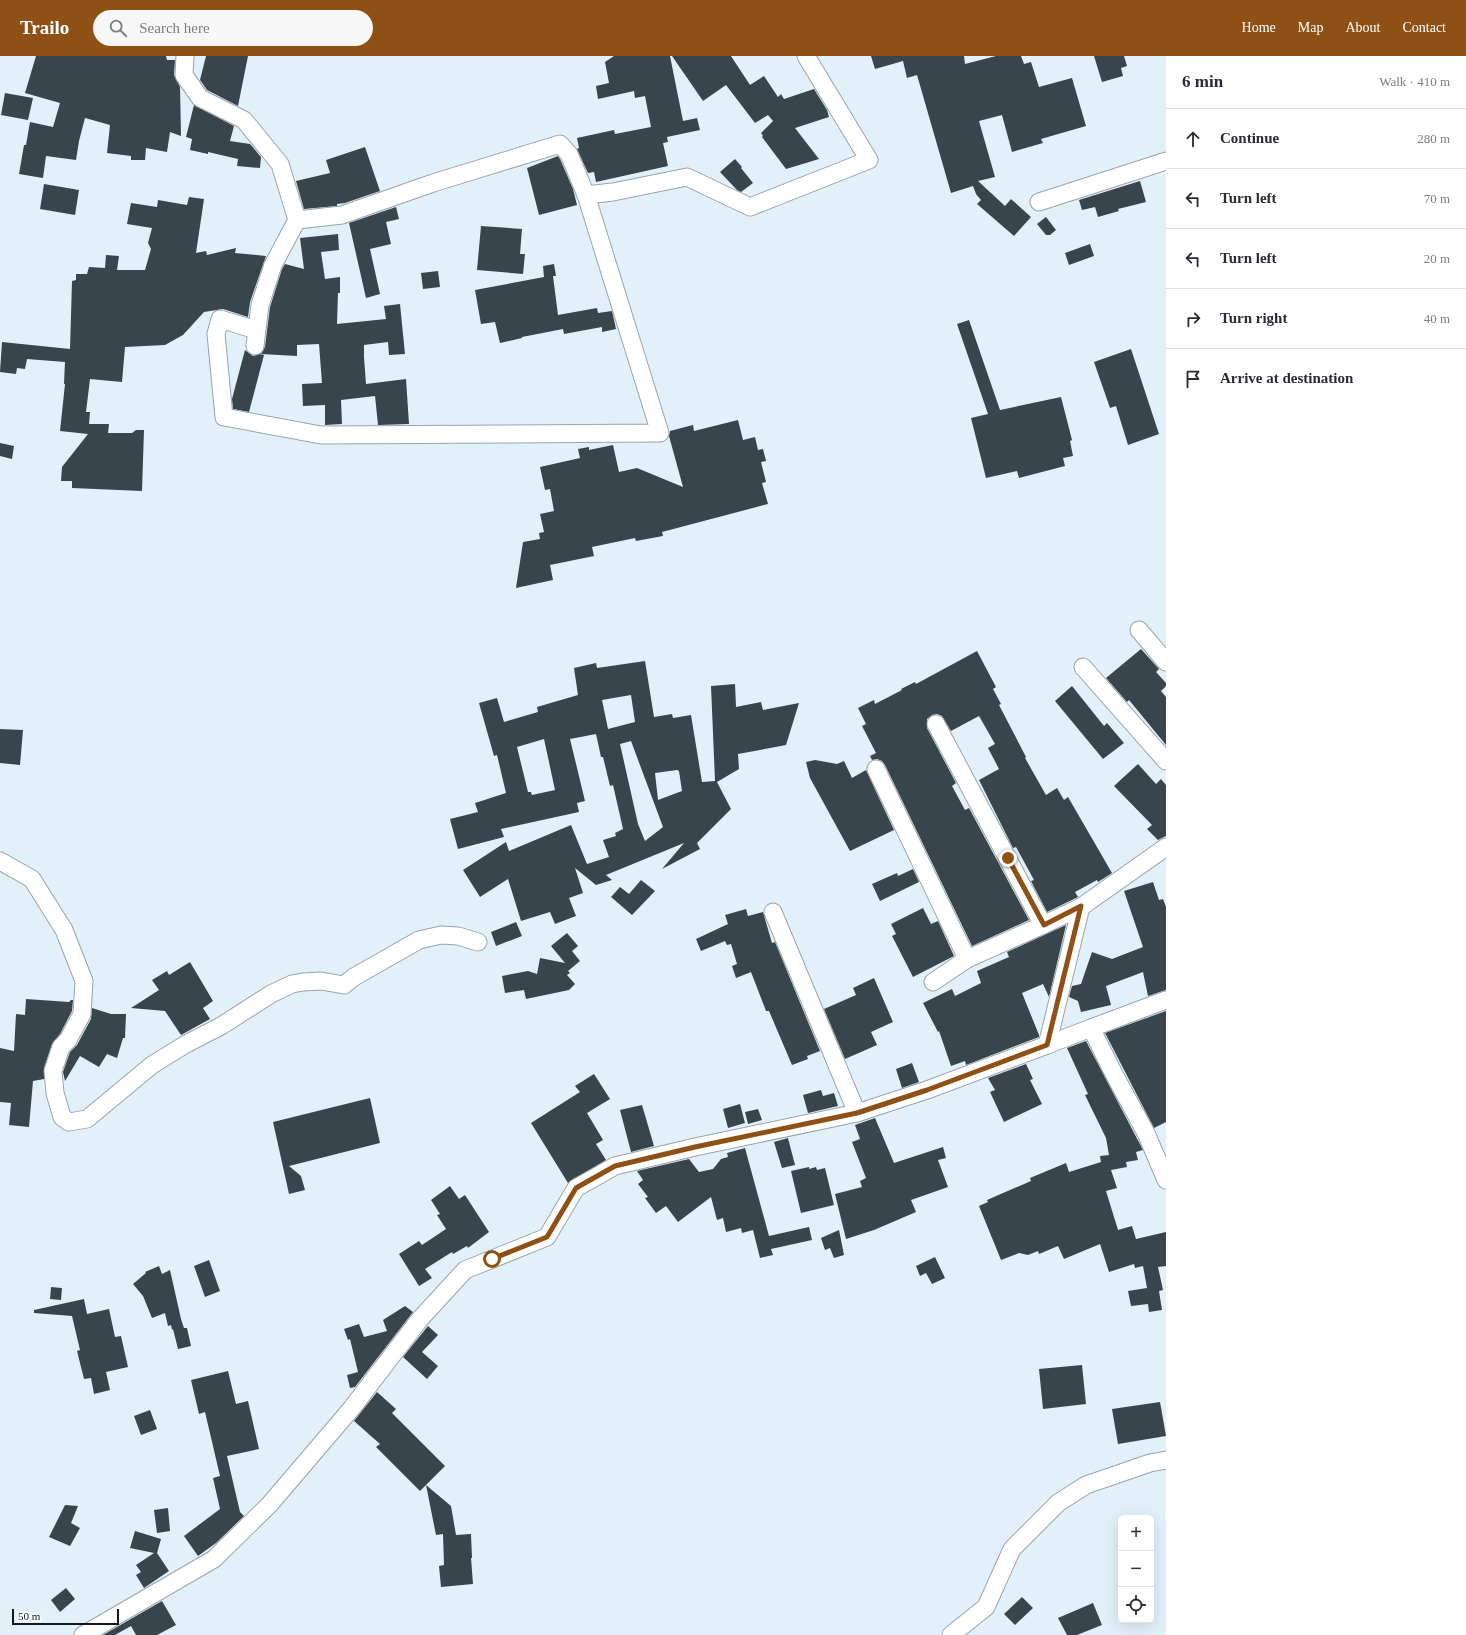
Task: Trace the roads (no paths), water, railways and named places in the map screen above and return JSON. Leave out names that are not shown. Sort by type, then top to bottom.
[{"type":"street","points":[[185,56],[184,75],[200,98],[244,120],[280,164],[297,220],[274,265],[260,305],[256,338],[220,319],[216,334],[224,417],[321,435],[660,433],[586,195],[570,154],[560,144],[432,183],[342,215],[297,220]]},
{"type":"street","points":[[586,195],[613,192],[687,177],[750,207],[868,160],[806,56]]},
{"type":"street","points":[[1039,202],[1166,161]]},
{"type":"street","points":[[1139,630],[1166,662]]},
{"type":"street","points":[[1083,666],[1166,761]]},
{"type":"street","points":[[936,724],[1044,925]]},
{"type":"street","points":[[876,769],[967,959]]},
{"type":"street","points":[[933,982],[967,959],[1044,925],[1081,906],[1166,847]]},
{"type":"street","points":[[0,861],[32,879],[64,930],[84,981],[82,1014],[68,1040],[61,1047],[53,1071],[55,1093],[62,1117],[70,1122],[87,1119],[152,1065],[186,1044],[221,1026],[272,994],[292,984],[321,981],[344,985],[354,977],[419,940],[441,935],[458,936],[478,942]]},
{"type":"street","points":[[1047,1045],[1081,906]]},
{"type":"street","points":[[773,912],[857,1113]]},
{"type":"street","points":[[83,1635],[214,1559],[270,1504],[351,1409],[420,1319],[465,1270],[547,1237],[576,1188],[615,1166],[695,1147],[857,1113],[927,1090],[1166,1000]]},
{"type":"street","points":[[1092,1028],[1115,1076],[1146,1133],[1166,1180]]},
{"type":"street","points":[[951,1635],[986,1607],[1012,1549],[1058,1503],[1086,1485],[1150,1463],[1166,1460]]}]
